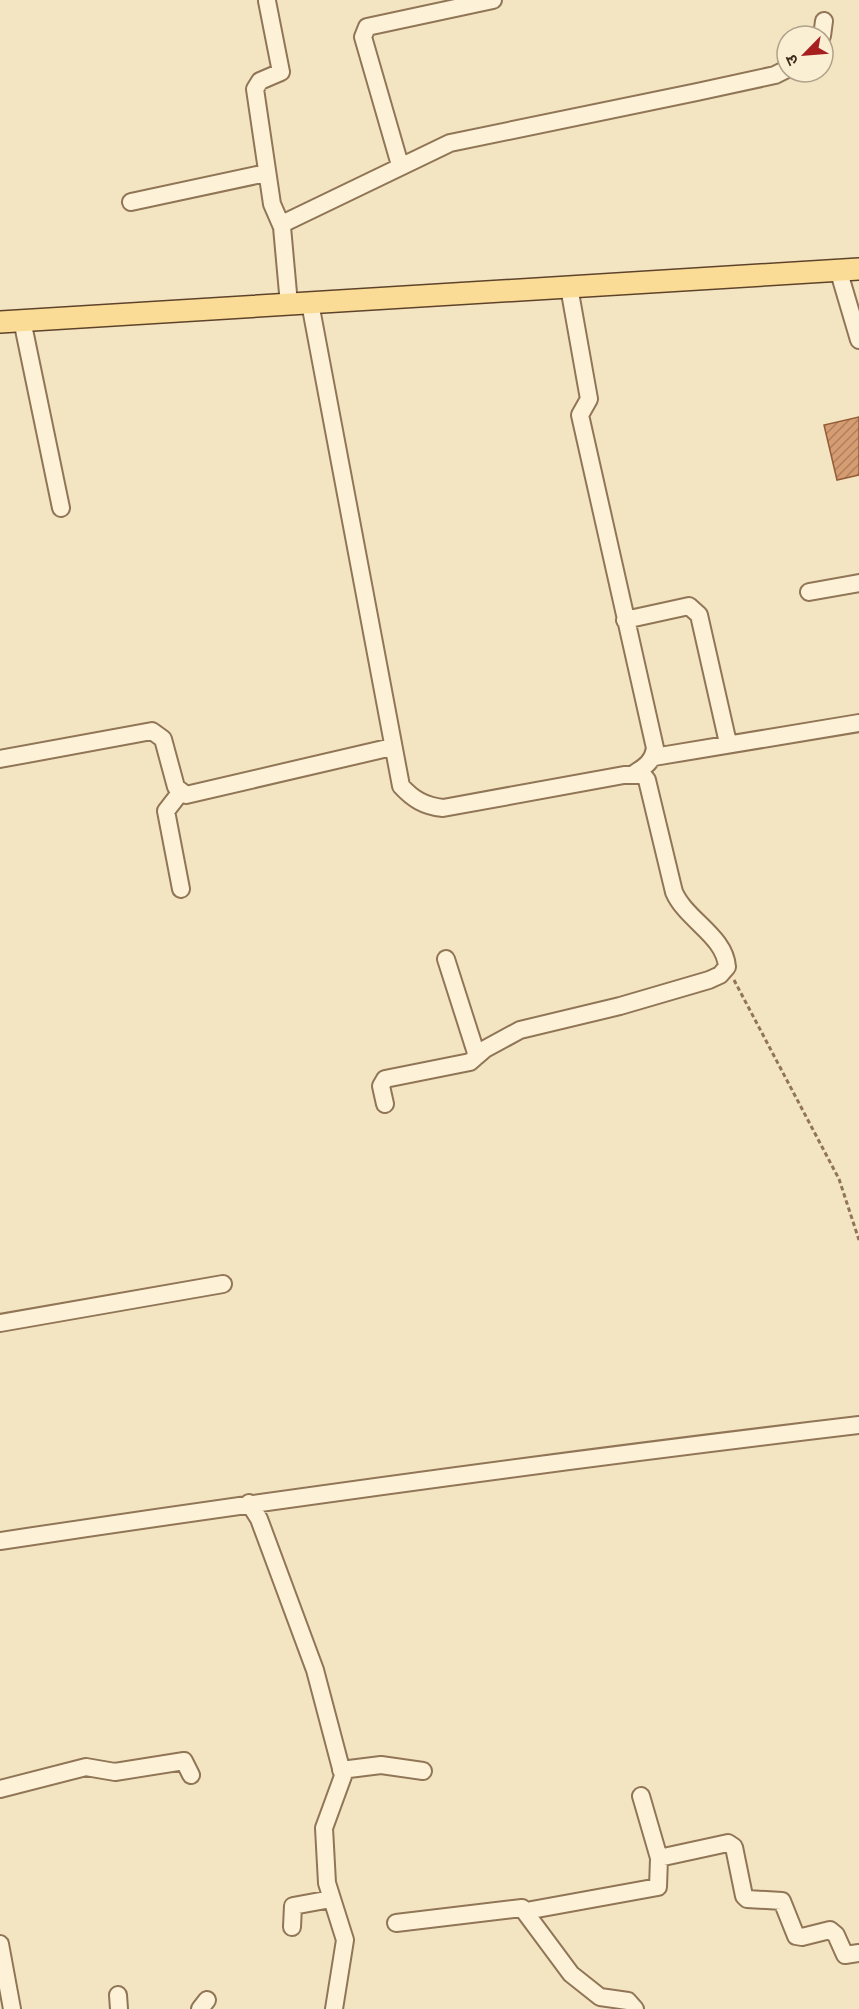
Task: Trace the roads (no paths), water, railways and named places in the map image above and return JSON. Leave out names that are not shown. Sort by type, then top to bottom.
[{"type":"main road","points":[[0,322],[849,269]]},
{"type":"street","points":[[400,165],[363,37],[364,30],[367,27],[494,0]]},
{"type":"street","points":[[267,1],[281,72],[260,81],[255,89],[272,204],[282,227],[300,304],[401,786],[412,798],[428,806],[443,808],[636,773],[649,764],[654,757],[655,748],[580,416],[589,399],[569,287]]},
{"type":"street","points":[[282,227],[288,220],[450,143],[775,75]]},
{"type":"street","points":[[131,202],[266,173]]},
{"type":"street","points":[[849,269],[859,340]]},
{"type":"street","points":[[22,320],[61,508]]},
{"type":"street","points":[[809,592],[859,583]]},
{"type":"street","points":[[625,620],[689,606],[695,609],[699,615],[728,744]]},
{"type":"street","points":[[654,757],[859,723]]},
{"type":"street","points":[[0,759],[152,731],[163,739],[176,787],[180,793],[192,795],[392,747]]},
{"type":"street","points":[[385,1104],[381,1086],[385,1079],[463,1063],[520,1030],[709,980],[720,975],[727,967],[721,946],[677,900],[647,780],[636,773]]},
{"type":"street","points":[[180,793],[166,811],[181,890]]},
{"type":"street","points":[[446,959],[477,1056]]},
{"type":"street","points":[[0,1323],[224,1284]]},
{"type":"street","points":[[0,1541],[249,1503],[604,1455],[859,1425]]},
{"type":"street","points":[[249,1503],[259,1519],[315,1670],[341,1770],[342,1782],[324,1828],[327,1883],[345,1941],[334,2009]]},
{"type":"street","points":[[0,1789],[86,1767],[115,1772],[184,1761],[191,1775]]},
{"type":"street","points":[[341,1770],[381,1765],[423,1771]]},
{"type":"street","points":[[396,1923],[517,1908],[526,1911],[658,1887],[658,1858],[641,1797]]},
{"type":"street","points":[[658,1858],[732,1844],[744,1896],[747,1899],[782,1901],[796,1936],[802,1937],[830,1930],[836,1935],[845,1955],[859,1953]]},
{"type":"street","points":[[292,1927],[293,1906],[331,1899]]},
{"type":"street","points":[[526,1911],[571,1974],[600,1997],[628,2001],[635,2009]]},
{"type":"street","points":[[0,1944],[12,2009]]}]
